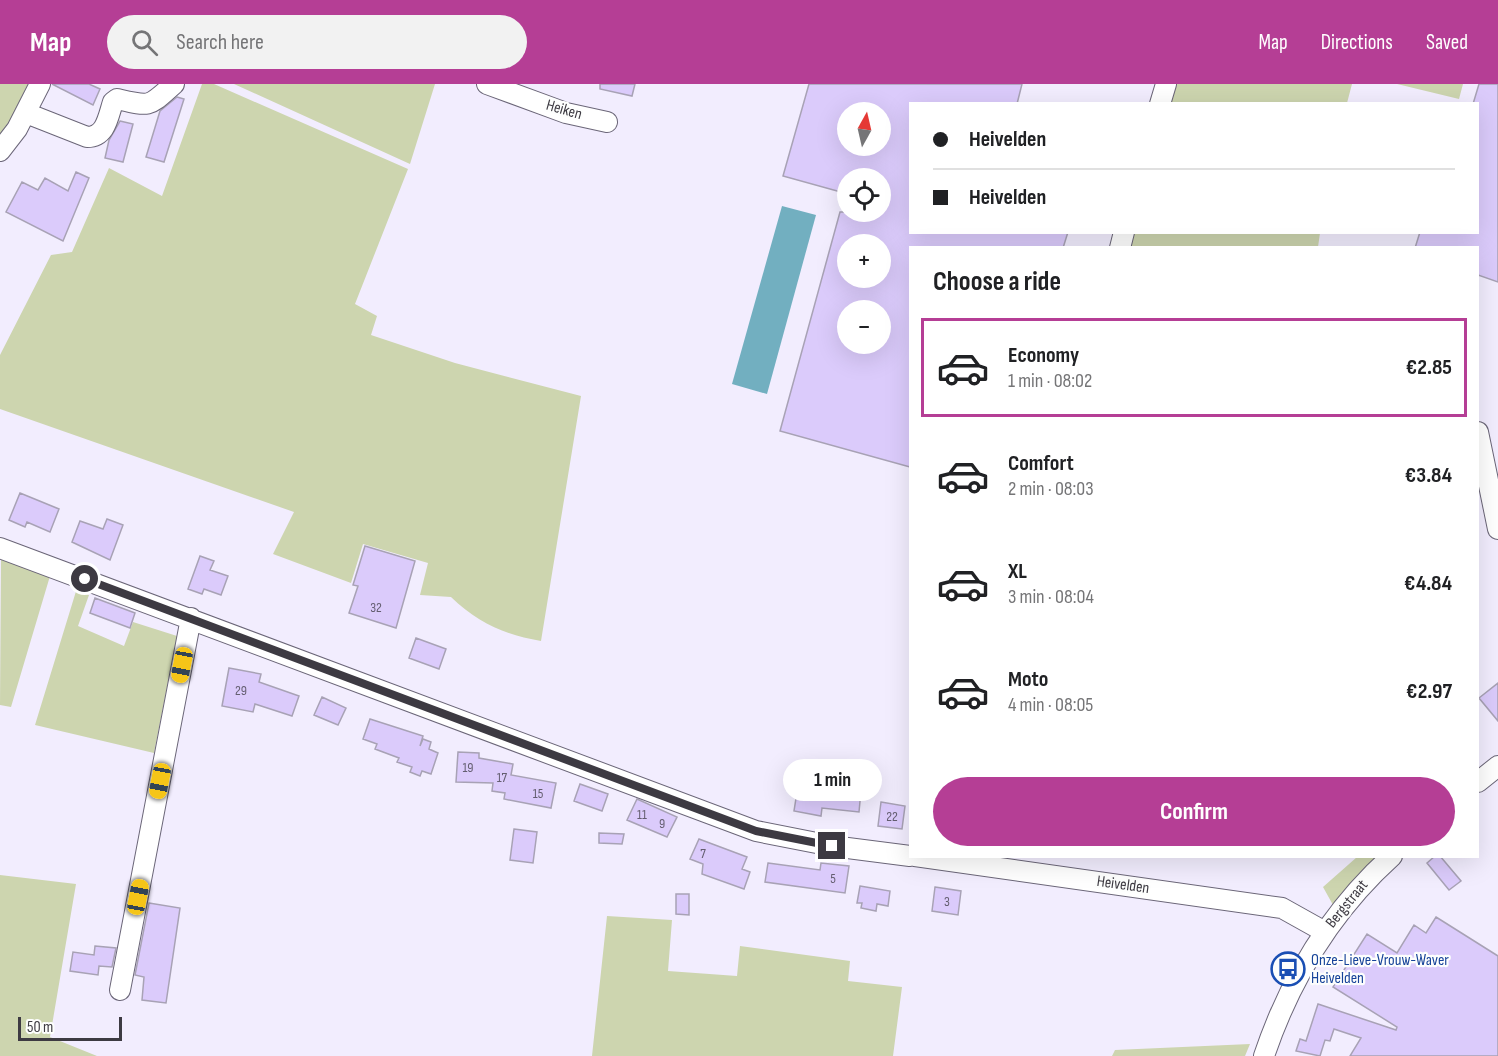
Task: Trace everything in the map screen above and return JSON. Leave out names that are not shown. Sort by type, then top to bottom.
[{"type":"street","points":[[0,151],[26,113],[40,84]]},
{"type":"street","points":[[26,113],[87,137],[94,137],[103,131],[113,102],[117,99],[151,104],[174,84]]},
{"type":"street","name":"Heiken","points":[[487,84],[566,112],[607,122]]},
{"type":"street","points":[[1161,102],[1166,84]]},
{"type":"street","points":[[1479,437],[1498,529]]},
{"type":"street","name":"Heivelden","points":[[0,548],[756,831],[832,846],[909,856]]},
{"type":"street","points":[[120,990],[191,618]]},
{"type":"street","points":[[1479,781],[1498,766]]},
{"type":"street","name":"Heivelden","points":[[941,858],[1040,865],[1282,908],[1325,932]]},
{"type":"street","name":"Bergstraat","points":[[1264,1056],[1293,985],[1325,932],[1368,878],[1390,858]]},
{"type":"green space","points":[[0,84],[35,84],[0,141]]},
{"type":"green space","points":[[202,84],[214,84],[408,169],[355,304],[377,316],[371,335],[455,363],[581,396],[541,641],[504,631],[482,621],[451,597],[420,595],[428,563],[363,544],[351,583],[273,554],[294,512],[0,409],[0,355],[51,255],[72,252],[109,168],[162,196]]},
{"type":"green space","points":[[234,84],[435,84],[410,164]]},
{"type":"green space","points":[[1174,84],[1352,84],[1347,102],[1169,102]]},
{"type":"green space","points":[[1397,84],[1463,84],[1459,99]]},
{"type":"green space","points":[[1132,234],[1320,234],[1318,246],[1129,246]]},
{"type":"green space","points":[[1,557],[50,576],[11,707],[0,705]]},
{"type":"green space","points":[[77,588],[89,595],[78,626],[124,646],[133,622],[177,636],[154,753],[35,725]]},
{"type":"green space","points":[[1356,858],[1384,858],[1333,905],[1323,887]]},
{"type":"green space","points":[[0,875],[76,884],[50,1037],[97,1056],[0,1056]]},
{"type":"green space","points":[[607,916],[672,920],[668,971],[737,976],[740,946],[850,961],[848,981],[902,987],[893,1056],[592,1056]]},
{"type":"green space","points":[[1250,1044],[1245,1056],[1112,1056],[1115,1050]]},
{"type":"water","points":[[782,206],[816,215],[767,394],[732,384]]},
{"type":"building","points":[[52,84],[89,84],[100,89],[93,105]]},
{"type":"building","points":[[600,84],[635,84],[632,96],[600,89]]},
{"type":"building","points":[[809,84],[1022,84],[1018,102],[909,102],[909,234],[1067,234],[1064,246],[909,246],[909,467],[780,431],[837,222],[891,222],[891,168],[837,168],[837,191],[783,176]]},
{"type":"building","points":[[1479,84],[1498,84],[1498,282],[1479,275],[1479,246],[1416,246],[1419,234],[1479,234],[1479,102],[1474,102]]},
{"type":"building","points":[[177,97],[184,99],[164,162],[146,157],[160,111]]},
{"type":"building","points":[[120,121],[133,124],[123,162],[105,158],[109,140]]},
{"type":"building","points":[[76,172],[89,178],[63,241],[6,212],[22,182],[38,190],[45,178],[68,191]]},
{"type":"building","points":[[20,493],[59,509],[50,532],[27,522],[25,527],[9,520]]},
{"type":"building","points":[[107,519],[123,525],[110,560],[72,542],[80,521],[103,529]]},
{"type":"building","points":[[365,546],[415,561],[396,628],[349,613],[358,586],[353,585]]},
{"type":"building","points":[[200,556],[214,561],[210,570],[228,576],[221,595],[204,589],[202,594],[188,589]]},
{"type":"building","points":[[95,598],[135,613],[130,628],[90,613]]},
{"type":"building","points":[[416,638],[446,649],[439,669],[409,658]]},
{"type":"building","points":[[229,668],[261,674],[259,682],[299,696],[292,716],[255,704],[253,712],[222,706]]},
{"type":"building","points":[[1498,683],[1498,721],[1479,698]]},
{"type":"building","points":[[322,697],[346,708],[338,725],[314,715]]},
{"type":"building","points":[[370,719],[423,736],[420,746],[423,739],[431,742],[429,749],[438,753],[431,774],[422,771],[420,776],[410,772],[412,767],[397,762],[399,758],[375,749],[377,744],[363,739]]},
{"type":"building","points":[[458,752],[479,753],[479,758],[513,764],[511,775],[556,783],[551,808],[504,799],[505,793],[492,791],[493,783],[456,782]]},
{"type":"building","points":[[580,784],[608,794],[602,811],[574,801]]},
{"type":"building","points":[[798,786],[838,794],[839,788],[861,791],[859,812],[822,808],[821,816],[794,811]]},
{"type":"building","points":[[637,799],[677,817],[667,837],[627,820]]},
{"type":"building","points":[[881,802],[905,806],[902,829],[878,826]]},
{"type":"building","points":[[514,829],[537,832],[533,863],[510,860]]},
{"type":"building","points":[[599,833],[624,834],[622,844],[599,843]]},
{"type":"building","points":[[699,839],[747,857],[742,869],[750,872],[744,889],[702,874],[703,864],[690,859]]},
{"type":"building","points":[[1433,858],[1442,858],[1461,881],[1449,890],[1427,863]]},
{"type":"building","points":[[768,863],[820,870],[821,863],[849,866],[845,893],[765,882]]},
{"type":"building","points":[[860,886],[890,891],[888,906],[877,904],[876,911],[861,908],[862,903],[857,903]]},
{"type":"building","points":[[935,887],[961,891],[958,915],[932,911]]},
{"type":"building","points":[[676,894],[689,894],[689,915],[676,914]]},
{"type":"building","points":[[149,903],[180,908],[166,1003],[142,1000],[144,977],[135,975]]},
{"type":"building","points":[[1436,917],[1498,956],[1498,1056],[1350,1056],[1361,1038],[1334,1029],[1330,1041],[1325,1040],[1320,1056],[1296,1051],[1300,1039],[1306,1041],[1318,1004],[1396,1030],[1397,1027],[1333,987],[1367,934],[1397,953],[1414,925],[1426,933]]},
{"type":"building","points":[[95,946],[116,948],[112,967],[99,966],[98,975],[70,971],[73,952],[94,955]]},
{"type":"place","name":"Onze-Lieve-Vrouw-Waver Heivelden","points":[[1288,969]]},
{"type":"route","points":[[85,579],[756,831],[832,846]]}]
